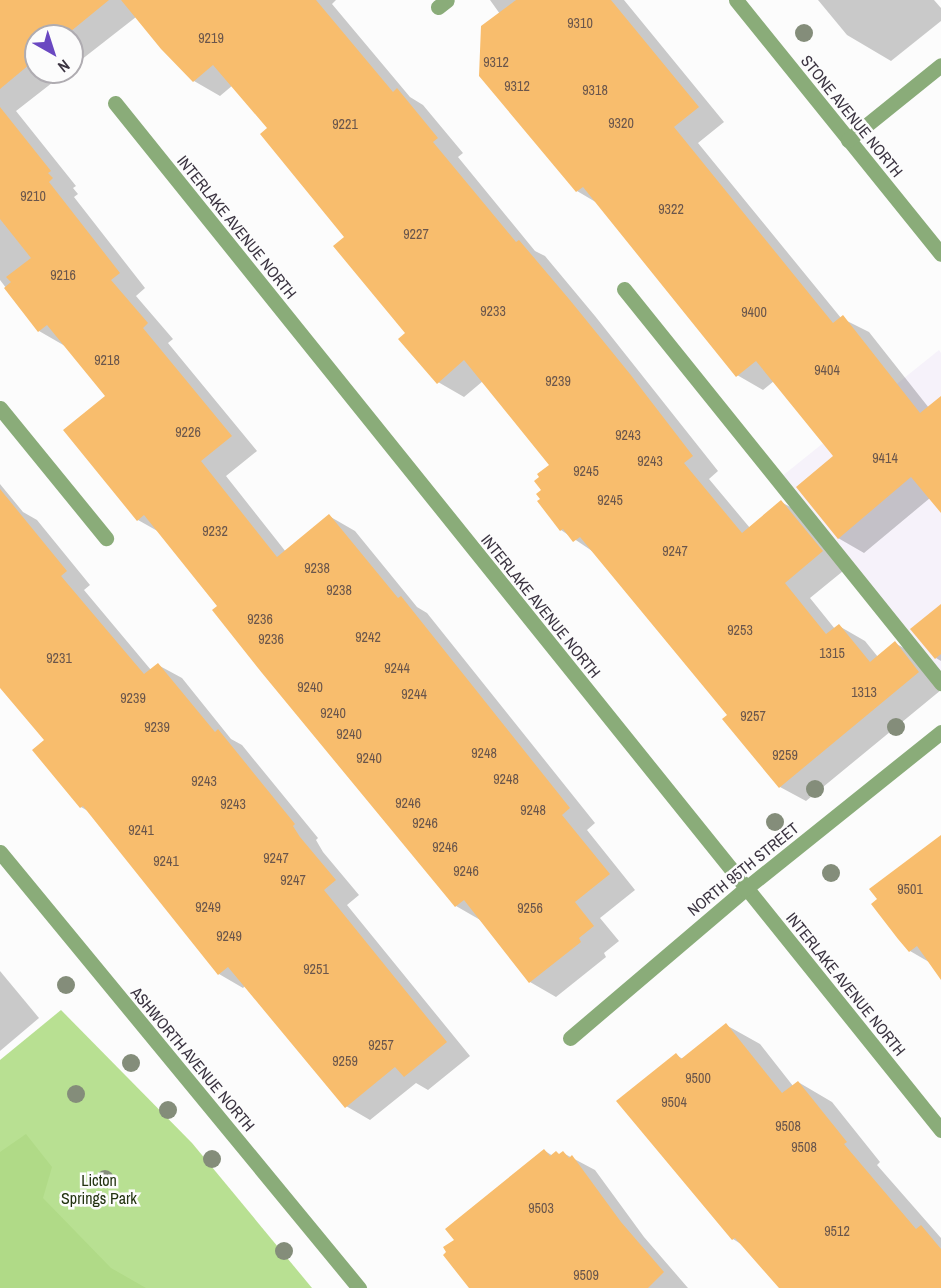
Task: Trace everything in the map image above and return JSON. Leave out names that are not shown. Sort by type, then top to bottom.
[{"type":"street","name":"STONE AVENUE NORTH","points":[[736,0],[941,254]]},
{"type":"street","points":[[848,140],[941,65]]},
{"type":"street","name":"INTERLAKE AVENUE NORTH","points":[[115,103],[941,1130]]},
{"type":"street","points":[[624,289],[941,683]]},
{"type":"street","points":[[0,408],[106,537]]},
{"type":"street","name":"NORTH 95TH STREET","points":[[570,1038],[745,889],[941,732]]},
{"type":"street","name":"ASHWORTH AVENUE NORTH","points":[[0,852],[359,1288]]},
{"type":"shaded area","points":[[939,350],[941,353],[941,675],[776,481]]},
{"type":"green space","name":"Licton Springs Park","points":[[61,1010],[192,1143],[312,1288],[0,1288],[0,1060]]},
{"type":"green space","points":[[26,1134],[52,1167],[43,1198],[111,1268],[146,1288],[0,1288],[0,1152]]},
{"type":"building","points":[[0,0],[109,0],[80,24],[24,24],[24,69],[0,89]]},
{"type":"building","points":[[121,0],[316,0],[393,92],[397,88],[438,138],[433,142],[516,242],[519,240],[630,374],[693,456],[684,463],[742,533],[781,500],[823,551],[785,583],[826,634],[839,624],[870,662],[895,641],[919,672],[779,788],[722,719],[727,715],[580,537],[573,542],[563,529],[560,531],[537,501],[540,499],[536,494],[541,490],[534,481],[539,477],[537,474],[549,465],[464,360],[437,384],[398,339],[405,333],[333,246],[344,237],[260,134],[267,128],[213,65],[193,82],[161,49]]},
{"type":"building","points":[[516,0],[611,0],[699,107],[674,127],[833,323],[843,315],[920,413],[941,396],[941,513],[911,477],[838,539],[796,487],[833,456],[756,361],[736,377],[583,187],[576,192],[479,76],[481,26]]},
{"type":"building","points":[[0,107],[51,171],[48,173],[53,178],[49,182],[120,273],[111,280],[148,323],[143,328],[232,436],[201,461],[277,557],[329,514],[398,598],[401,596],[570,808],[562,815],[610,874],[575,902],[594,926],[579,938],[581,942],[529,983],[464,900],[455,907],[212,610],[217,606],[144,515],[137,521],[63,430],[105,396],[47,325],[38,332],[4,288],[11,282],[6,277],[31,258],[0,219]]},
{"type":"building","points":[[0,489],[67,571],[61,576],[144,674],[158,663],[215,732],[218,729],[295,824],[293,826],[300,837],[336,880],[324,890],[447,1042],[404,1077],[395,1067],[345,1108],[228,967],[218,975],[83,806],[80,808],[32,750],[44,740],[0,688]]},
{"type":"building","points":[[941,604],[941,654],[935,659],[910,629]]},
{"type":"building","points":[[941,835],[941,980],[917,946],[909,952],[898,939],[871,904],[877,899],[869,889]]},
{"type":"building","points":[[726,1023],[782,1093],[798,1081],[847,1142],[844,1144],[916,1229],[921,1225],[941,1249],[941,1288],[779,1288],[735,1238],[732,1240],[616,1101],[676,1053],[681,1059]]},
{"type":"building","points":[[544,1149],[550,1156],[556,1151],[559,1154],[563,1151],[569,1158],[572,1155],[621,1222],[664,1272],[648,1288],[469,1288],[443,1255],[446,1252],[443,1247],[454,1240],[445,1229]]}]
